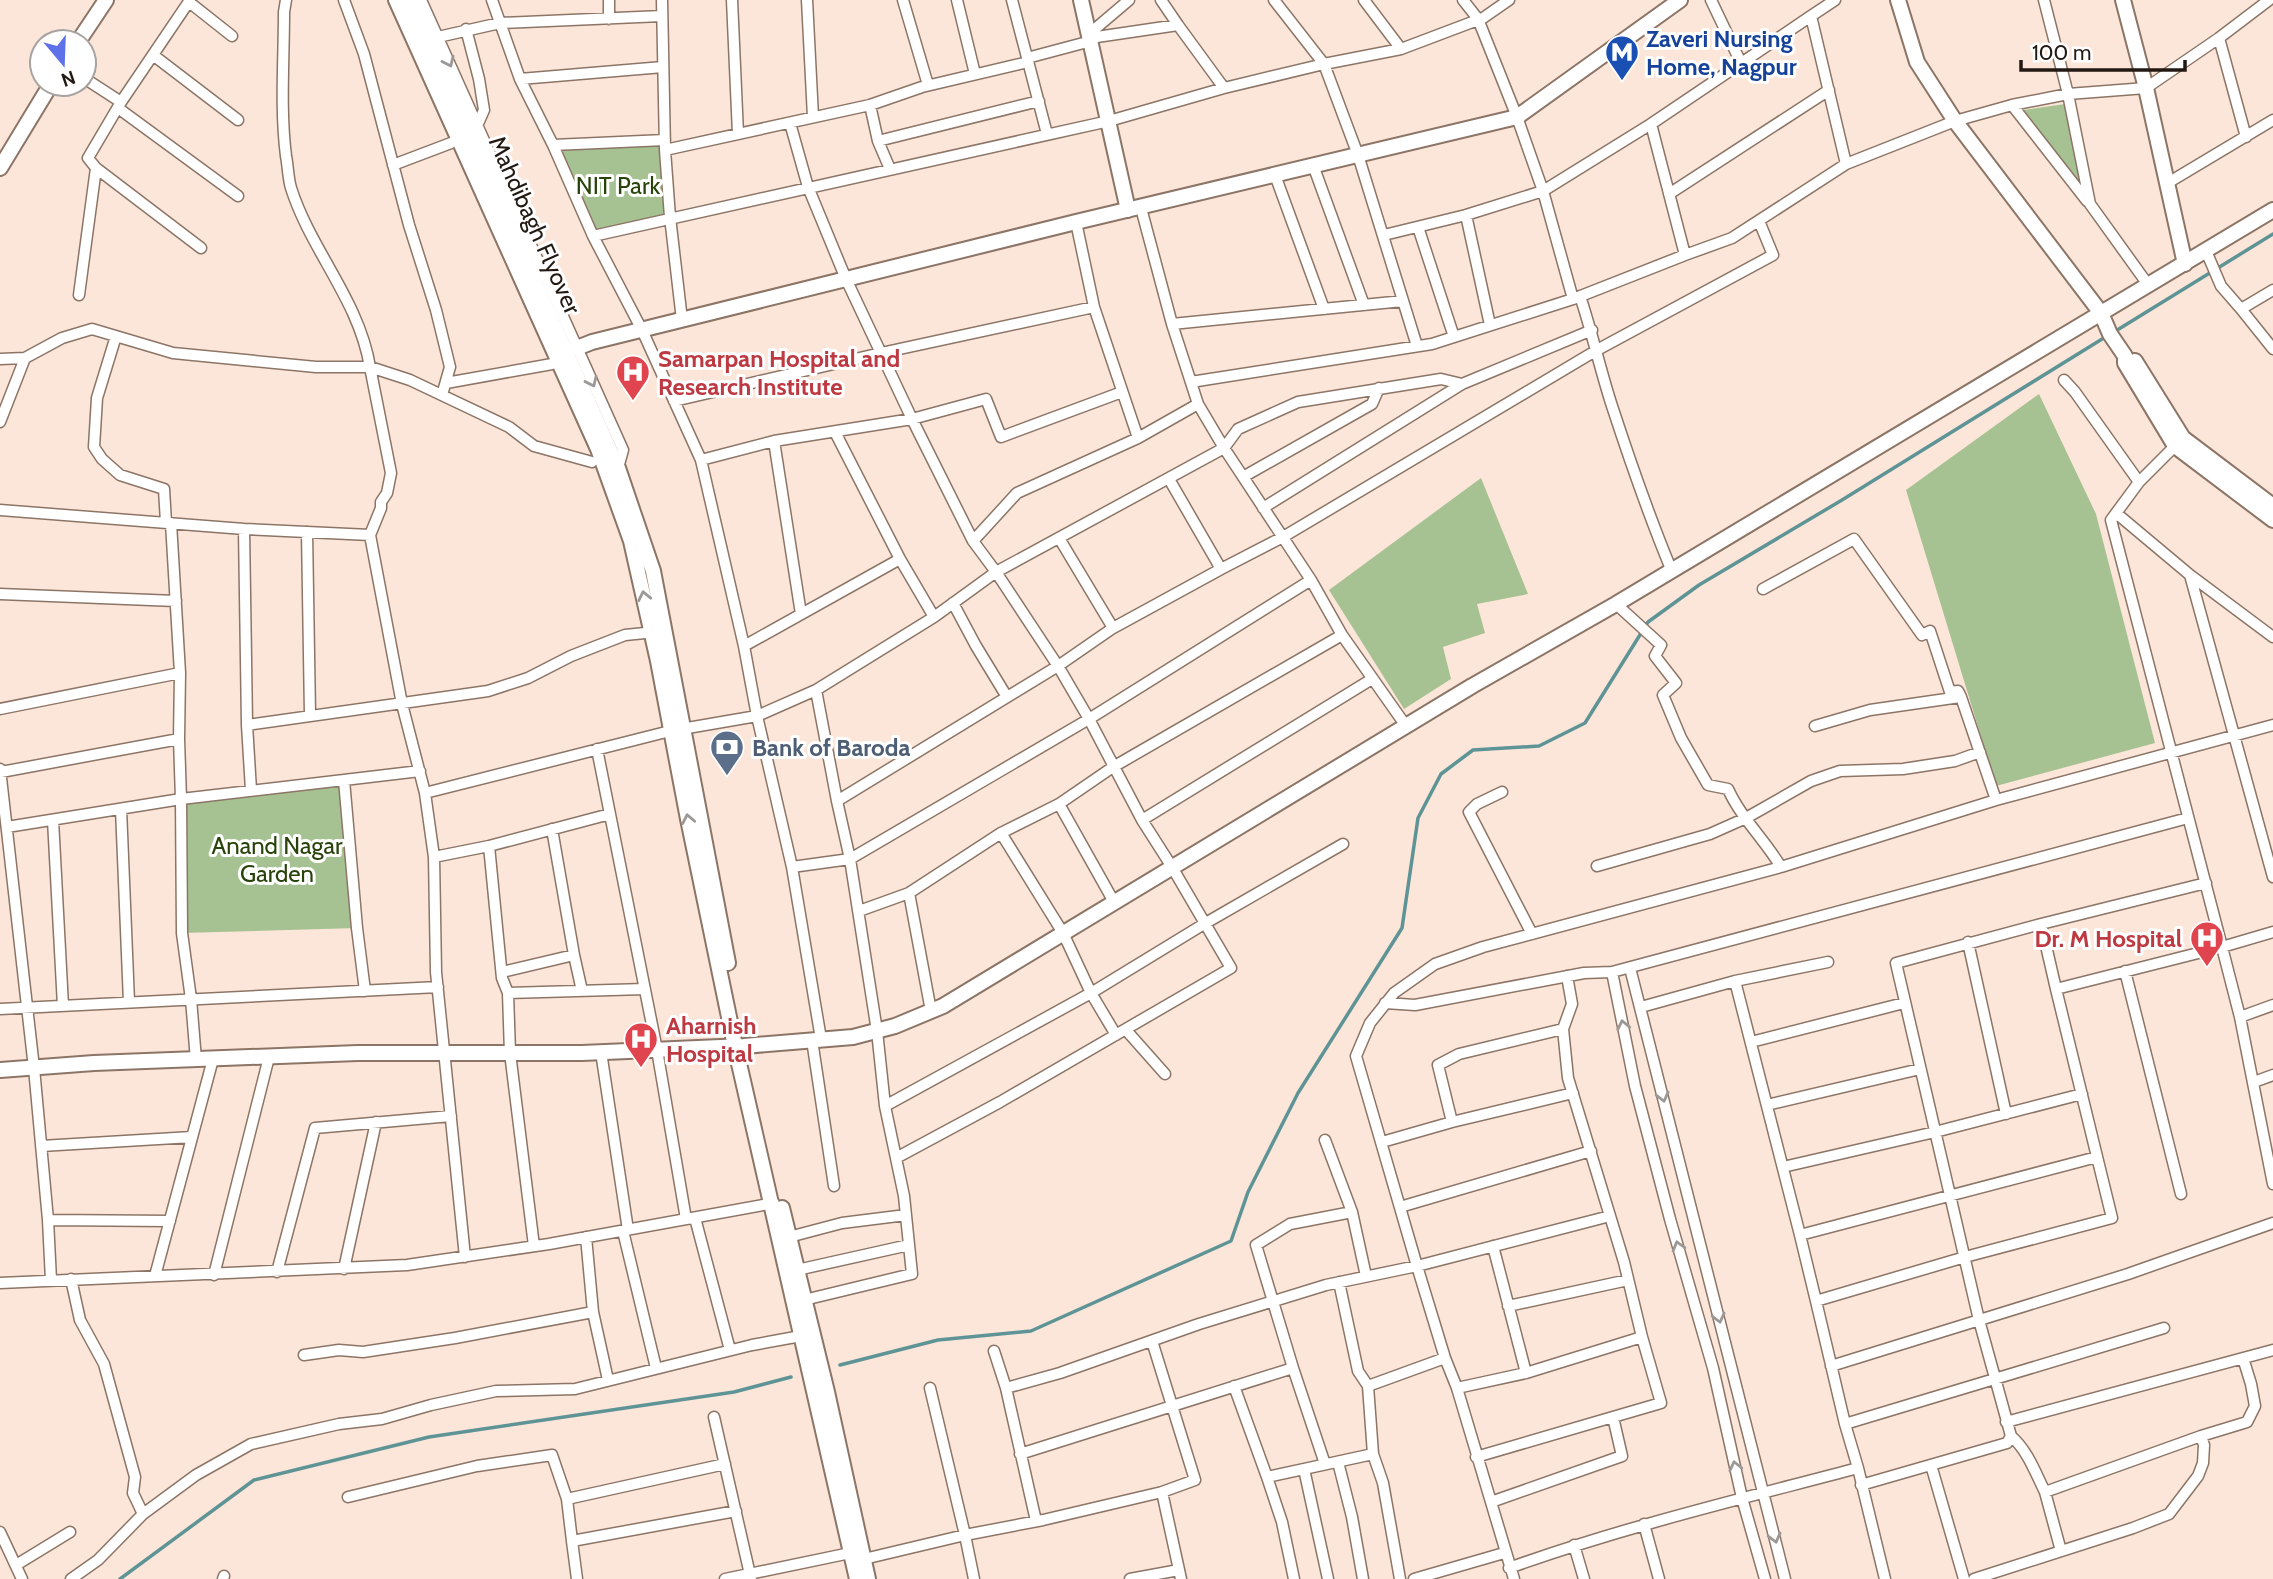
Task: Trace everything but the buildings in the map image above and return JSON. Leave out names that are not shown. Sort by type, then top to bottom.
[{"type":"street","points":[[87,28],[106,0]]},
{"type":"street","points":[[286,0],[284,110],[290,187],[315,243],[344,292],[366,344],[391,473],[387,493],[381,502],[370,535],[402,704],[425,793],[434,858],[438,987],[465,1257]]},
{"type":"street","points":[[344,0],[364,54],[409,225],[439,321],[450,367],[442,395]]},
{"type":"street","points":[[386,0],[552,364],[600,455],[631,541],[657,632],[739,1046],[776,1203],[785,1270],[801,1336],[817,1374]]},
{"type":"street","name":"Mahdibagh Flyover","points":[[396,0],[600,455],[618,468],[653,571],[657,632]]},
{"type":"street","name":"Mahdibagh Flyover","points":[[409,0],[600,455]]},
{"type":"street","points":[[421,0],[623,450],[618,468]]},
{"type":"street","points":[[492,0],[520,79],[554,145],[593,236],[642,330],[701,460],[792,867],[817,1040],[834,1186]]},
{"type":"street","points":[[609,0],[609,19]]},
{"type":"street","points":[[662,0],[665,145],[682,320]]},
{"type":"street","points":[[732,0],[738,134]]},
{"type":"street","points":[[807,0],[813,117]]},
{"type":"street","points":[[903,0],[928,85]]},
{"type":"street","points":[[957,0],[975,74]]},
{"type":"street","points":[[1012,0],[1047,134]]},
{"type":"street","points":[[1081,0],[1109,121],[1198,404],[1311,580],[1342,635],[1406,726]]},
{"type":"street","points":[[1090,38],[1129,0]]},
{"type":"street","points":[[1160,0],[1224,89]]},
{"type":"street","points":[[1274,0],[1324,64],[1358,155],[1417,346]]},
{"type":"street","points":[[1364,0],[1401,49]]},
{"type":"street","points":[[1463,0],[1478,19],[1517,117],[1576,298],[1592,330],[1612,407],[1647,511],[1671,569]]},
{"type":"street","points":[[593,236],[1109,121],[1324,64],[1401,49],[1478,19],[1509,0]]},
{"type":"street","points":[[577,348],[592,342],[1076,222],[1517,117],[1680,0]]},
{"type":"street","points":[[1711,0],[1741,63]]},
{"type":"street","points":[[1384,235],[1466,215],[1543,191],[1651,124],[1835,0]]},
{"type":"street","points":[[1898,0],[1917,62],[1955,121],[2101,313],[2110,334],[2125,356],[2125,363],[2179,442],[2273,520]]},
{"type":"street","points":[[2044,0],[2068,94],[2090,205]]},
{"type":"street","points":[[2124,0],[2185,264]]},
{"type":"street","points":[[1191,382],[1417,346],[1576,298],[1732,239],[1846,164],[1955,121],[2012,105],[2068,94],[2146,88],[2269,0]]},
{"type":"street","points":[[201,248],[96,168],[88,158],[189,1],[232,36]]},
{"type":"street","points":[[438,37],[500,23],[662,16]]},
{"type":"street","points":[[1811,16],[1846,164]]},
{"type":"street","points":[[554,145],[665,145],[738,134],[870,105],[928,85],[1028,60],[1090,38],[1178,25]]},
{"type":"street","points":[[466,29],[484,110],[477,126]]},
{"type":"street","points":[[2219,38],[2246,137]]},
{"type":"street","points":[[153,55],[239,120]]},
{"type":"street","points":[[520,79],[663,67]]},
{"type":"street","points":[[98,88],[238,196]]},
{"type":"street","points":[[1669,194],[1829,90]]},
{"type":"street","points":[[0,168],[42,98]]},
{"type":"street","points":[[878,141],[1039,101]]},
{"type":"street","points":[[870,105],[878,141],[890,169]]},
{"type":"street","points":[[2012,105],[2149,286]]},
{"type":"street","points":[[2166,184],[2273,120]]},
{"type":"street","points":[[790,123],[808,187],[846,279],[973,541],[1058,666],[1142,820],[1231,968],[1000,1102],[896,1158]]},
{"type":"street","points":[[1651,124],[1685,255]]},
{"type":"street","points":[[393,165],[451,143]]},
{"type":"street","points":[[1313,165],[1364,305]]},
{"type":"street","points":[[79,295],[96,168]]},
{"type":"street","points":[[1275,175],[1324,309]]},
{"type":"street","points":[[0,1070],[358,1053],[601,1052],[739,1046],[853,1037],[895,1026],[943,1006],[1406,726],[1616,604],[2273,211]]},
{"type":"street","points":[[1466,215],[1490,325]]},
{"type":"street","points":[[837,801],[1058,666],[1113,628],[1283,537],[1597,350],[1773,255],[1759,221]]},
{"type":"street","points":[[1076,222],[1094,307],[1138,438]]},
{"type":"street","points":[[1418,227],[1454,337]]},
{"type":"street","points":[[2206,251],[2221,286],[2273,349]]},
{"type":"street","points":[[2241,309],[2273,290]]},
{"type":"street","points":[[1172,324],[1403,301]]},
{"type":"street","points":[[674,401],[1094,307]]},
{"type":"street","points":[[0,359],[25,358],[62,338],[92,329],[173,354],[316,367],[370,367],[410,380],[509,427],[534,446],[600,455]]},
{"type":"street","points":[[1263,508],[1462,384],[1592,330]]},
{"type":"street","points":[[116,336],[97,398],[94,447],[102,459],[120,475],[164,489],[176,601],[180,673],[182,933],[196,1059]]},
{"type":"street","points":[[0,422],[25,358]]},
{"type":"street","points":[[446,383],[552,364]]},
{"type":"street","points":[[425,793],[677,730],[757,716],[817,690],[934,617],[996,572],[1224,448],[1238,429],[1298,402],[1441,379],[1462,384]]},
{"type":"street","points":[[2064,380],[2139,482]]},
{"type":"street","points":[[1243,477],[1372,404],[1378,388]]},
{"type":"street","points":[[701,460],[774,441],[912,419],[986,399],[1002,437],[1122,392]]},
{"type":"street","points":[[973,541],[1017,494],[1138,438],[1198,404]]},
{"type":"street","points":[[835,432],[900,558],[934,617]]},
{"type":"street","points":[[774,441],[801,614]]},
{"type":"street","points":[[2179,442],[2139,482],[2111,520],[2241,1017],[2269,1144],[2273,1184]]},
{"type":"street","points":[[2179,442],[2273,506]]},
{"type":"street","points":[[1169,478],[1220,569]]},
{"type":"street","points":[[0,510],[370,535]]},
{"type":"street","points":[[2116,513],[2190,575],[2273,636]]},
{"type":"street","points":[[244,528],[247,725],[251,790]]},
{"type":"street","points":[[307,532],[310,715]]},
{"type":"street","points":[[1059,538],[1113,628]]},
{"type":"street","points":[[1763,589],[1854,539],[1922,635],[1930,631],[1951,692],[1958,691],[1961,697],[1996,800]]},
{"type":"street","points":[[744,646],[900,558]]},
{"type":"street","points":[[2190,575],[2273,877]]},
{"type":"street","points":[[792,867],[850,859],[1089,719],[1311,580]]},
{"type":"street","points":[[0,594],[176,601]]},
{"type":"street","points":[[953,603],[1007,697]]},
{"type":"street","points":[[1616,604],[1661,645],[1655,656],[1676,683],[1663,695],[1681,738],[1708,785],[1728,789],[1735,804],[1770,848],[1781,867]]},
{"type":"street","points":[[247,725],[488,691],[528,678],[571,656],[625,635],[657,632]]},
{"type":"street","points":[[859,911],[909,893],[1001,833],[1059,804],[1112,767],[1342,635]]},
{"type":"street","points":[[0,709],[180,673]]},
{"type":"street","points":[[1142,820],[1372,679]]},
{"type":"street","points":[[804,1300],[912,1273],[906,1215],[885,1106],[859,911],[817,690]]},
{"type":"street","points":[[1815,726],[1870,710],[1961,697]]},
{"type":"street","points":[[1514,1579],[1417,1266],[1356,1056],[1370,1023],[1385,1003],[1394,993],[1435,964],[1483,947],[1781,867],[1996,800],[2273,725]]},
{"type":"street","points":[[51,1280],[34,1068],[0,770],[179,739]]},
{"type":"street","points":[[597,749],[691,1218],[730,1350]]},
{"type":"street","points":[[1597,866],[1710,834],[1746,818],[1811,781],[1840,771],[1903,769],[1955,761],[1980,752]]},
{"type":"street","points":[[7,827],[181,799],[419,771]]},
{"type":"street","points":[[344,779],[365,991]]},
{"type":"street","points":[[1502,792],[1477,804],[1469,812],[1532,934]]},
{"type":"street","points":[[1059,804],[1114,902]]},
{"type":"street","points":[[121,809],[129,1002]]},
{"type":"street","points":[[434,858],[610,814]]},
{"type":"street","points":[[1385,1003],[1415,1005],[1567,976],[1630,968],[2188,818]]},
{"type":"street","points":[[53,820],[63,1006]]},
{"type":"street","points":[[552,830],[582,991]]},
{"type":"street","points":[[1001,833],[1063,933],[1091,993],[1121,1032],[1164,1074]]},
{"type":"street","points":[[885,1106],[1091,993],[1343,844]]},
{"type":"street","points":[[489,846],[502,972],[508,993],[510,1053],[534,1246]]},
{"type":"street","points":[[2061,1551],[2045,1492],[2029,1458],[2011,1436],[2006,1422],[1979,1320],[1896,962],[2206,883]]},
{"type":"street","points":[[909,893],[931,1011]]},
{"type":"street","points":[[1816,1301],[1965,1257],[2112,1218],[2041,924]]},
{"type":"street","points":[[2056,989],[2273,932]]},
{"type":"street","points":[[1968,942],[2006,1114]]},
{"type":"street","points":[[502,972],[575,955]]},
{"type":"street","points":[[1641,1007],[1735,981],[1828,962]]},
{"type":"street","points":[[1630,968],[1785,1579]]},
{"type":"street","points":[[2126,971],[2181,1194]]},
{"type":"street","points":[[1612,972],[1639,1100],[1765,1579]]},
{"type":"street","points":[[1476,1457],[1661,1403],[1610,1216],[1568,1078],[1563,1029],[1572,1004],[1567,976]]},
{"type":"street","points":[[1735,981],[1885,1579]]},
{"type":"street","points":[[0,1009],[438,987]]},
{"type":"street","points":[[508,993],[645,989]]},
{"type":"street","points":[[1751,1042],[1905,1003]]},
{"type":"street","points":[[2241,1017],[2273,1005]]},
{"type":"street","points":[[1452,1122],[1438,1065],[1459,1054],[1563,1029]]},
{"type":"street","points":[[601,1052],[625,1230],[656,1368]]},
{"type":"street","points":[[214,1275],[269,1057]]},
{"type":"street","points":[[155,1276],[213,1059]]},
{"type":"street","points":[[1767,1105],[1920,1069]]},
{"type":"street","points":[[2254,1082],[2273,1075]]},
{"type":"street","points":[[1382,1142],[1573,1093]]},
{"type":"street","points":[[1783,1167],[2082,1094]]},
{"type":"street","points":[[277,1272],[315,1128],[451,1116]]},
{"type":"street","points":[[344,1269],[376,1122]]},
{"type":"street","points":[[41,1146],[192,1137]]},
{"type":"street","points":[[1325,1140],[1352,1212],[1366,1276]]},
{"type":"street","points":[[1400,1207],[1591,1151]]},
{"type":"street","points":[[1800,1235],[2097,1157]]},
{"type":"street","points":[[0,1283],[407,1265],[534,1246],[776,1203]]},
{"type":"street","points":[[776,1203],[789,1237],[817,1374],[859,1554],[868,1579]]},
{"type":"street","points":[[1325,1464],[1256,1245],[1290,1224],[1352,1212]]},
{"type":"street","points":[[789,1237],[842,1223],[906,1215]]},
{"type":"street","points":[[1006,1388],[1339,1282],[1417,1266],[1610,1216]]},
{"type":"street","points":[[48,1220],[170,1221]]},
{"type":"street","points":[[1831,1366],[2128,1274],[2273,1223]]},
{"type":"street","points":[[586,1237],[593,1312],[608,1380]]},
{"type":"street","points":[[797,1270],[909,1245]]},
{"type":"street","points":[[1493,1246],[1526,1373]]},
{"type":"street","points":[[71,1279],[80,1320],[104,1364],[135,1477],[133,1493],[143,1514]]},
{"type":"street","points":[[1508,1306],[1628,1280]]},
{"type":"street","points":[[1339,1282],[1358,1371],[1368,1386],[1373,1454],[1383,1483],[1399,1579]]},
{"type":"street","points":[[304,1355],[339,1350],[363,1352],[593,1312]]},
{"type":"street","points":[[1845,1424],[2164,1328]]},
{"type":"street","points":[[71,1579],[98,1560],[143,1514],[195,1475],[251,1444],[339,1424],[382,1419],[430,1405],[496,1391],[575,1389],[730,1350],[801,1336]]},
{"type":"street","points":[[1457,1388],[1526,1373],[1642,1337]]},
{"type":"street","points":[[725,1579],[1036,1521],[1162,1492],[1195,1480],[1152,1341]]},
{"type":"street","points":[[2006,1422],[2273,1350]]},
{"type":"street","points":[[994,1351],[1006,1388],[1036,1521]]},
{"type":"street","points":[[1368,1386],[1445,1358]]},
{"type":"street","points":[[2045,1492],[2247,1422],[2255,1406],[2243,1358]]},
{"type":"street","points":[[1020,1454],[1293,1368]]},
{"type":"street","points":[[1234,1386],[1282,1522],[1294,1579]]},
{"type":"street","points":[[930,1388],[974,1579]]},
{"type":"street","points":[[1720,1400],[1738,1394]]},
{"type":"street","points":[[714,1417],[751,1576]]},
{"type":"street","points":[[1491,1503],[1622,1456],[1613,1417]]},
{"type":"street","points":[[1861,1485],[2007,1443],[2011,1436]]},
{"type":"street","points":[[1974,1579],[2169,1514],[2198,1476],[2203,1463],[2202,1436]]},
{"type":"street","points":[[1267,1477],[1373,1454]]},
{"type":"street","points":[[348,1497],[477,1466],[552,1455],[567,1499],[578,1579]]},
{"type":"street","points":[[1338,1462],[1352,1517],[1363,1579]]},
{"type":"street","points":[[567,1499],[725,1464]]},
{"type":"street","points":[[1931,1465],[1964,1579]]},
{"type":"street","points":[[1509,1568],[1644,1524],[1858,1468]]},
{"type":"street","points":[[1304,1469],[1328,1579]]},
{"type":"street","points":[[1130,1579],[1180,1574],[1162,1492]]},
{"type":"street","points":[[572,1541],[736,1511]]},
{"type":"street","points":[[1644,1524],[1659,1579]]},
{"type":"street","points":[[0,1532],[22,1579]]},
{"type":"street","points":[[16,1565],[70,1532]]},
{"type":"street","points":[[1573,1545],[1584,1579]]},
{"type":"street","points":[[1414,1579],[1504,1553]]},
{"type":"street","points":[[857,1579],[859,1554]]},
{"type":"green space","points":[[2065,104],[2081,185],[2023,110]]},
{"type":"green space","name":"NIT Park","points":[[665,140],[670,217],[593,236],[553,145]]},
{"type":"green space","points":[[2039,394],[2096,514],[2155,743],[1996,786],[1906,490]]},
{"type":"green space","points":[[1481,478],[1528,594],[1477,604],[1485,633],[1443,647],[1451,679],[1404,709],[1329,590]]},
{"type":"green space","name":"Anand Nagar Garden","points":[[344,780],[357,928],[182,933],[181,799]]},
{"type":"waterway","points":[[2114,332],[2273,234]]},
{"type":"waterway","points":[[840,1365],[938,1340],[1031,1331],[1231,1241],[1248,1192],[1298,1093],[1402,928],[1418,818],[1441,774],[1473,750],[1539,746],[1585,723],[1648,622],[1699,585],[2107,336]]},
{"type":"waterway","points":[[120,1579],[254,1480],[429,1437],[734,1392],[791,1377]]},
{"type":"place","name":"Zaveri Nursing Home, Nagpur","points":[[1622,82]]},
{"type":"place","name":"Samarpan Hospital and Research Institute","points":[[633,402]]},
{"type":"place","name":"Bank of Baroda","points":[[727,777]]},
{"type":"place","name":"Dr. M Hospital","points":[[2207,968]]},
{"type":"place","name":"Aharnish Hospital","points":[[641,1069]]}]
